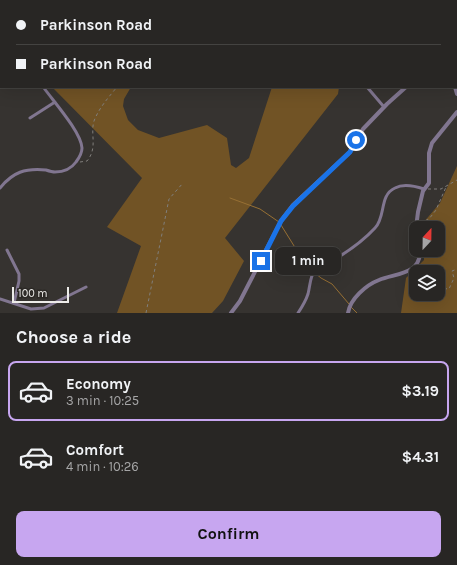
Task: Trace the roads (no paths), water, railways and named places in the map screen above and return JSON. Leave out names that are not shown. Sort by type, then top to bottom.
[{"type":"street","points":[[0,188],[8,179],[19,171],[45,170],[55,172],[69,169],[76,163],[80,155],[82,148],[74,128],[44,88]]},
{"type":"street","points":[[368,88],[384,107]]},
{"type":"street","points":[[231,313],[240,301],[281,221],[293,206],[350,152],[363,129],[405,88]]},
{"type":"street","points":[[30,118],[54,102]]},
{"type":"street","points":[[417,221],[424,189],[429,183],[429,153],[432,143],[457,112]]},
{"type":"street","points":[[298,313],[308,293],[312,275],[315,270],[335,259],[362,240],[377,227],[388,192],[395,187],[404,185],[424,189]]},
{"type":"street","points":[[7,250],[20,274],[14,303]]},
{"type":"street","points":[[348,313],[349,307],[356,297],[366,289],[378,280],[409,271],[416,266],[419,257]]},
{"type":"street","points":[[0,299],[31,309],[44,308],[86,287]]},
{"type":"waterway","points":[[230,198],[260,209],[279,222]]},
{"type":"waterway","points":[[281,225],[306,265],[313,271]]},
{"type":"waterway","points":[[315,273],[332,284],[349,304]]},
{"type":"waterway","points":[[351,307],[357,313]]}]
